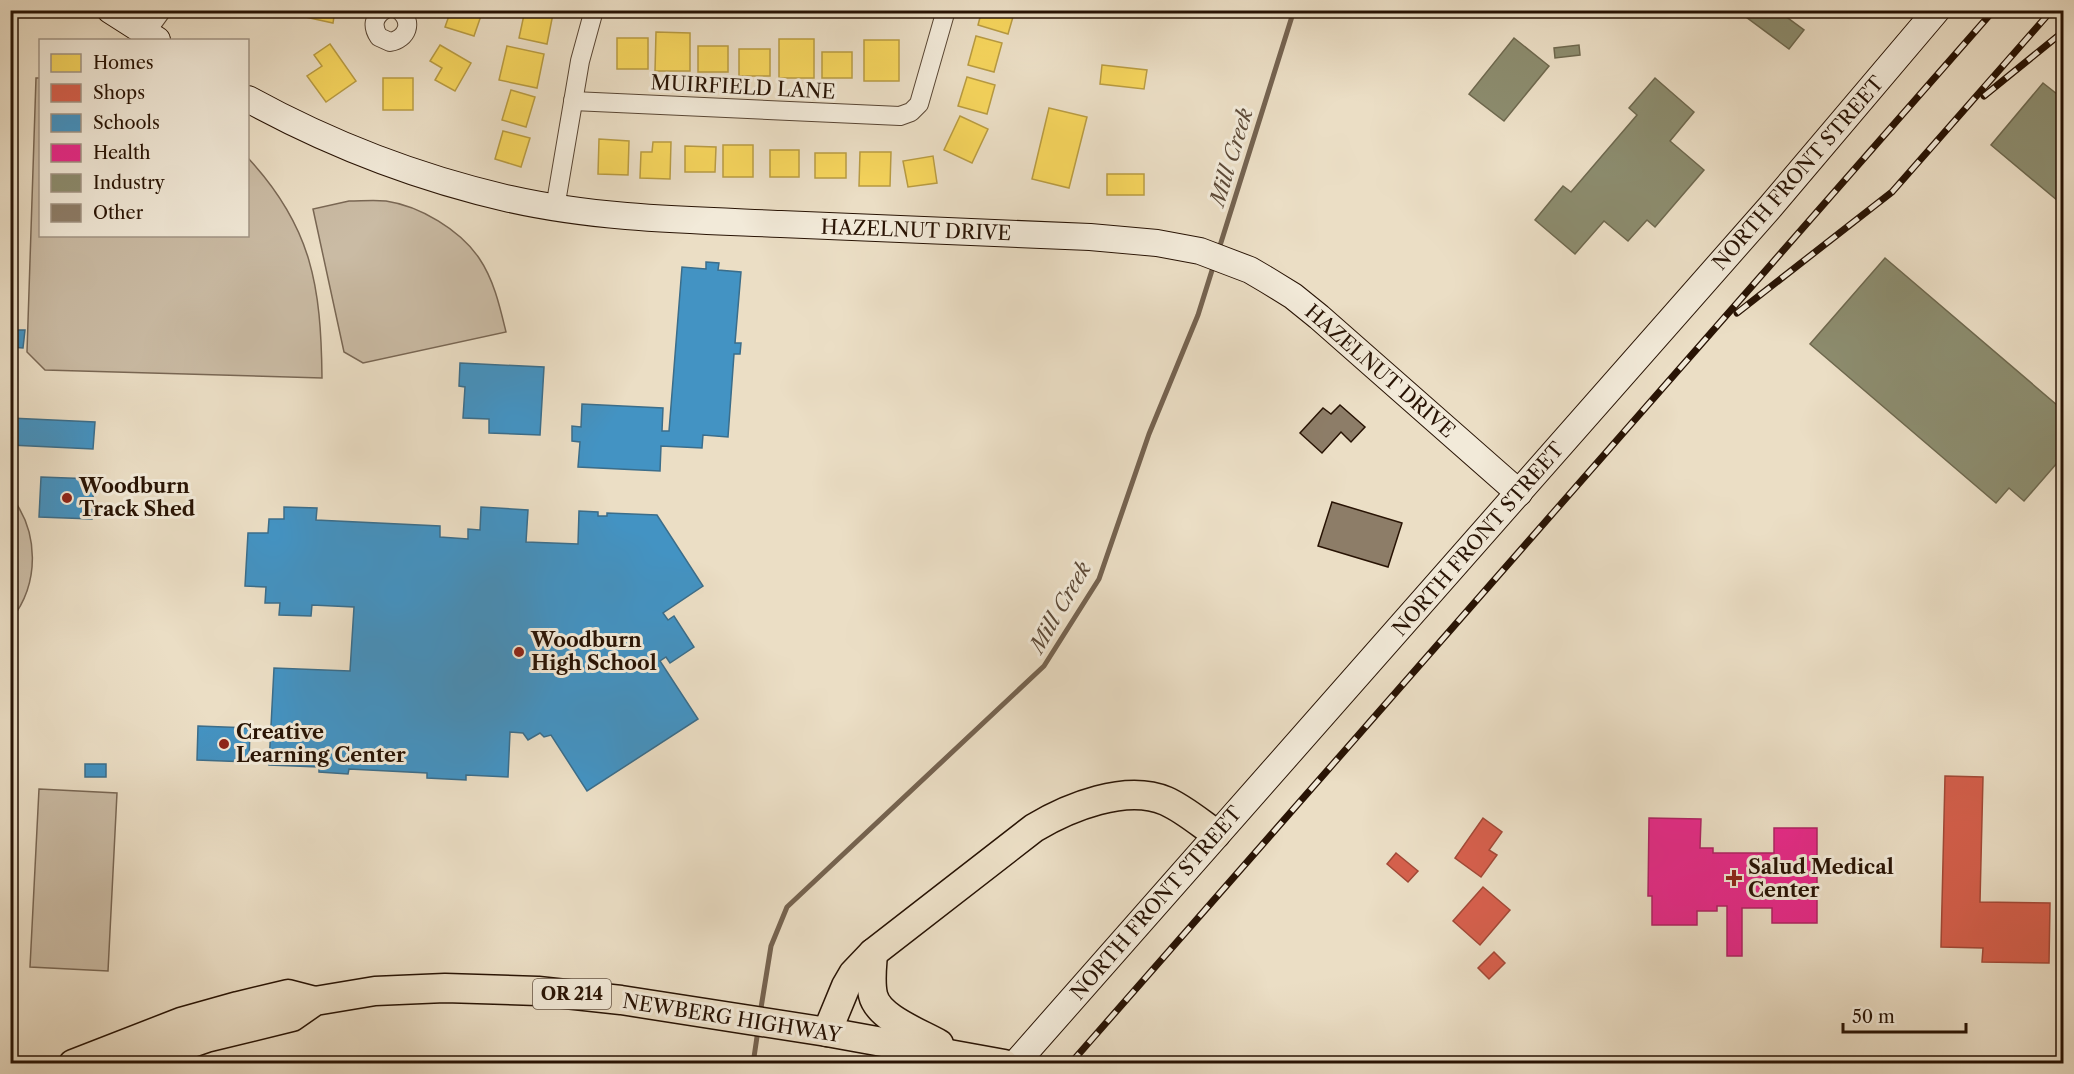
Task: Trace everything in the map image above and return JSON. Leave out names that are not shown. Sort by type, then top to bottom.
[{"type":"main road","points":[[827,1032],[846,986],[873,953],[1034,828],[1075,808],[1118,797],[1152,797],[1164,800],[1182,810],[1216,834]]},
{"type":"main road","points":[[873,953],[872,993],[875,1002],[882,1010],[906,1027],[964,1056]]},
{"type":"main road","name":"NEWBERG HIGHWAY","points":[[73,1064],[181,1022],[288,994],[315,1001],[375,992],[445,988],[538,991],[621,1000],[827,1032],[1004,1064]]},
{"type":"main road","name":"NEWBERG HIGHWAY","points":[[131,1064],[206,1038],[292,1017],[315,1001]]},
{"type":"street","points":[[110,10],[152,36],[162,10]]},
{"type":"street","points":[[384,10],[377,15],[374,26],[379,37],[390,42],[397,41],[406,32],[406,18],[402,11]]},
{"type":"street","points":[[555,208],[580,61],[594,10]]},
{"type":"street","name":"MUIRFIELD LANE","points":[[573,101],[885,117],[911,112],[919,104],[923,93],[946,10]]},
{"type":"street","name":"NORTH FRONT STREET","points":[[1015,1064],[1771,206],[1937,10]]},
{"type":"street","name":"HAZELNUT DRIVE","points":[[249,100],[301,127],[412,172],[469,189],[555,208],[642,218],[1090,237],[1157,243],[1200,251],[1250,270],[1293,296],[1519,493]]},
{"type":"shaded area","points":[[36,78],[39,78],[39,237],[249,237],[249,159],[270,183],[286,209],[309,259],[319,315],[322,378],[45,370],[27,352]]},
{"type":"shaded area","points":[[349,201],[386,201],[412,208],[438,221],[461,238],[479,258],[489,275],[506,332],[363,363],[344,352],[313,209]]},
{"type":"shaded area","points":[[11,496],[27,525],[32,558],[27,590],[11,620]]},
{"type":"shaded area","points":[[39,789],[117,793],[108,971],[30,967]]},
{"type":"building: Homes","points":[[307,10],[335,10],[333,23],[305,17]]},
{"type":"building: Homes","points":[[451,10],[483,10],[474,36],[445,27]]},
{"type":"building: Homes","points":[[525,10],[553,14],[547,44],[519,38]]},
{"type":"building: Homes","points":[[982,10],[1015,10],[1008,34],[978,25]]},
{"type":"building: Homes","points":[[656,32],[690,33],[690,71],[655,71]]},
{"type":"building: Homes","points":[[976,36],[1002,43],[994,72],[968,65]]},
{"type":"building: Homes","points":[[617,38],[648,38],[648,69],[617,69]]},
{"type":"building: Homes","points":[[779,39],[814,39],[814,78],[779,78]]},
{"type":"building: Homes","points":[[864,40],[899,40],[899,81],[864,81]]},
{"type":"building: Homes","points":[[330,44],[356,81],[326,102],[307,76],[322,66],[314,55]]},
{"type":"building: Homes","points":[[440,45],[471,63],[455,91],[435,80],[442,68],[430,61]]},
{"type":"building: Homes","points":[[507,46],[544,54],[537,88],[499,80]]},
{"type":"building: Homes","points":[[698,46],[728,46],[728,72],[698,72]]},
{"type":"building: Homes","points":[[739,49],[770,49],[770,76],[739,76]]},
{"type":"building: Homes","points":[[822,52],[852,52],[852,78],[822,78]]},
{"type":"building: Homes","points":[[1102,65],[1147,70],[1144,89],[1100,84]]},
{"type":"building: Homes","points":[[967,77],[995,85],[987,114],[958,106]]},
{"type":"building: Homes","points":[[383,78],[413,78],[413,110],[383,110]]},
{"type":"building: Homes","points":[[511,90],[535,97],[526,127],[502,120]]},
{"type":"building: Homes","points":[[1049,108],[1087,117],[1069,188],[1032,179]]},
{"type":"building: Homes","points":[[960,116],[988,129],[972,163],[944,150]]},
{"type":"building: Homes","points":[[503,131],[530,138],[521,167],[495,159]]},
{"type":"building: Homes","points":[[599,139],[629,141],[628,175],[598,174]]},
{"type":"building: Homes","points":[[653,142],[671,142],[670,179],[640,178],[641,152],[652,152]]},
{"type":"building: Homes","points":[[723,145],[753,145],[753,177],[723,177]]},
{"type":"building: Homes","points":[[685,146],[716,147],[715,172],[685,172]]},
{"type":"building: Homes","points":[[770,150],[799,150],[799,177],[770,177]]},
{"type":"building: Homes","points":[[860,152],[891,152],[890,186],[859,186]]},
{"type":"building: Homes","points":[[815,153],[846,153],[846,178],[815,178]]},
{"type":"building: Homes","points":[[933,156],[937,183],[908,187],[903,161]]},
{"type":"building: Homes","points":[[1107,174],[1144,174],[1144,195],[1107,195]]},
{"type":"building: Shops","points":[[1945,776],[1983,777],[1980,902],[2050,903],[2049,963],[1982,962],[1983,948],[1941,947]]},
{"type":"building: Shops","points":[[1483,818],[1502,832],[1489,850],[1497,855],[1481,877],[1455,858]]},
{"type":"building: Shops","points":[[1396,853],[1418,871],[1408,882],[1387,864]]},
{"type":"building: Shops","points":[[1483,887],[1510,910],[1480,945],[1453,921]]},
{"type":"building: Shops","points":[[1494,952],[1505,963],[1489,979],[1478,968]]},
{"type":"building: Schools","points":[[706,262],[719,263],[718,270],[741,272],[735,343],[741,343],[740,354],[734,354],[728,437],[703,435],[702,448],[661,446],[660,471],[578,467],[580,442],[572,441],[572,426],[581,427],[582,404],[663,408],[662,431],[669,431],[682,267],[706,269]]},
{"type":"building: Schools","points":[[10,330],[25,330],[23,348],[10,347]]},
{"type":"building: Schools","points":[[460,363],[544,367],[540,435],[489,433],[489,419],[463,418],[465,387],[459,386]]},
{"type":"building: Schools","points":[[10,418],[95,422],[93,449],[10,445]]},
{"type":"building: Schools","name":"Woodburn Track Shed","points":[[41,477],[94,479],[92,519],[39,517]]},
{"type":"building: Schools","name":"Woodburn High School","points":[[284,507],[317,508],[316,520],[440,526],[440,537],[468,539],[468,529],[480,530],[481,507],[528,510],[526,542],[578,544],[579,511],[598,512],[598,516],[607,516],[607,513],[657,515],[703,586],[663,613],[668,620],[674,616],[694,647],[670,663],[666,657],[660,661],[698,719],[587,791],[551,735],[544,737],[540,733],[528,740],[523,733],[510,732],[508,777],[466,775],[466,780],[427,778],[427,773],[349,769],[348,774],[319,772],[319,767],[269,765],[274,668],[350,671],[354,607],[312,605],[311,616],[279,615],[280,603],[265,603],[266,587],[245,586],[248,533],[268,533],[269,519],[284,519]]},
{"type":"building: Schools","name":"Creative Learning Center","points":[[198,726],[250,728],[249,762],[197,760]]},
{"type":"building: Schools","points":[[85,764],[106,764],[106,777],[85,777]]},
{"type":"building: Health","points":[[1649,818],[1701,819],[1700,848],[1713,848],[1713,853],[1774,853],[1774,828],[1817,828],[1817,923],[1772,923],[1772,908],[1742,908],[1742,956],[1727,956],[1727,906],[1717,906],[1717,911],[1697,911],[1697,925],[1652,925],[1652,896],[1648,896]]},
{"type":"building: Industry","points":[[1751,10],[1777,10],[1804,30],[1789,49],[1746,17]]},
{"type":"building: Industry","points":[[1514,38],[1549,66],[1504,121],[1469,94]]},
{"type":"building: Industry","points":[[1579,45],[1580,55],[1555,58],[1554,48]]},
{"type":"building: Industry","points":[[1655,78],[1694,112],[1670,141],[1704,170],[1655,227],[1647,220],[1628,241],[1604,221],[1575,254],[1535,220],[1563,186],[1571,192],[1637,115],[1629,108]]},
{"type":"building: Industry","points":[[2043,83],[2057,94],[2064,86],[2064,206],[1991,145]]},
{"type":"building: Industry","points":[[1885,258],[2064,411],[2064,455],[2024,501],[2009,488],[1996,503],[1810,344]]},
{"type":"building: Other","points":[[1340,405],[1365,427],[1351,442],[1341,432],[1322,453],[1300,433],[1323,408],[1331,414]]},
{"type":"building: Other","points":[[1332,502],[1402,523],[1388,567],[1318,546]]},
{"type":"waterway","name":"Mill Creek","points":[[1218,252],[1294,10]]},
{"type":"waterway","name":"Mill Creek","points":[[760,1014],[771,946],[787,907],[1044,666],[1099,579],[1149,434],[1198,315],[1214,264]]},
{"type":"waterway","name":"Mill Creek","points":[[753,1064],[758,1030]]},
{"type":"railway","points":[[1070,1064],[1994,10]]},
{"type":"railway","points":[[1737,313],[1892,192],[2052,10]]},
{"type":"railway","points":[[1984,96],[2064,31]]},
{"type":"place","name":"Woodburn Track Shed","points":[[67,498]]},
{"type":"place","name":"Woodburn High School","points":[[519,652]]},
{"type":"place","name":"Creative Learning Center","points":[[224,744]]},
{"type":"place","name":"Salud Medical Center","points":[[1734,878]]}]
